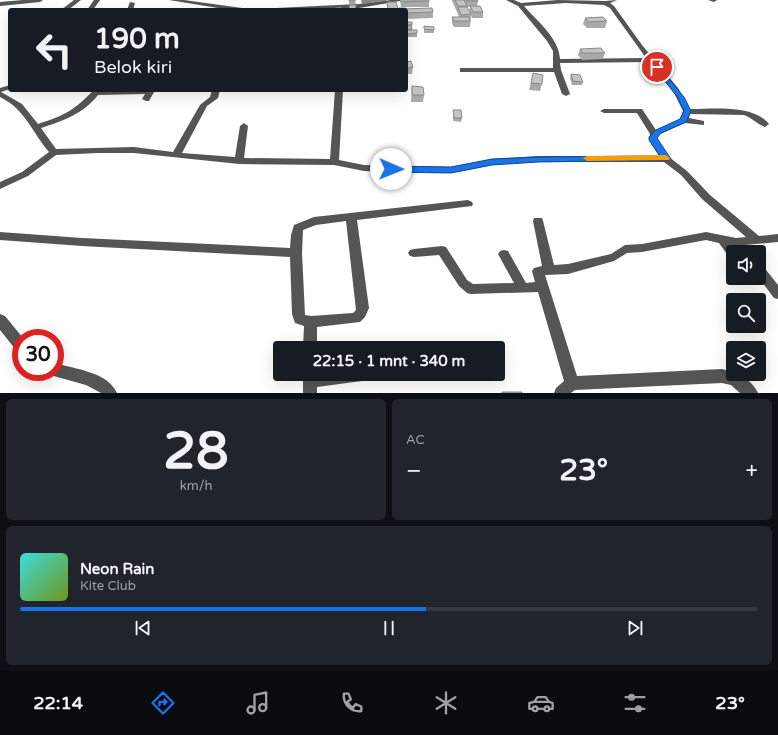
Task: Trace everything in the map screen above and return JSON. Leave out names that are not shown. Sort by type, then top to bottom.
[{"type":"street","points":[[0,4],[40,0]]},
{"type":"street","points":[[67,8],[78,0]]},
{"type":"street","points":[[172,0],[230,8]]},
{"type":"street","points":[[217,6],[222,0]]},
{"type":"street","points":[[336,8],[403,0]]},
{"type":"street","points":[[509,0],[520,5],[550,40],[556,51],[556,70],[566,94]]},
{"type":"street","points":[[520,5],[566,1],[605,2],[614,0]]},
{"type":"street","points":[[605,2],[612,7],[651,60],[677,92],[687,111],[684,120]]},
{"type":"street","points":[[131,8],[132,3]]},
{"type":"street","points":[[203,8],[206,5]]},
{"type":"street","points":[[557,62],[651,60]]},
{"type":"street","points":[[463,70],[556,70]]},
{"type":"street","points":[[35,127],[76,113],[97,92],[150,92],[146,98]]},
{"type":"street","points":[[176,155],[204,105],[214,98],[216,92]]},
{"type":"street","points":[[334,162],[339,92]]},
{"type":"street","points":[[0,94],[21,105],[42,138],[54,152]]},
{"type":"street","points":[[604,111],[638,111],[654,134],[653,140],[666,159],[684,173],[712,202],[757,240]]},
{"type":"street","points":[[687,111],[745,113],[755,116],[765,124]]},
{"type":"street","points":[[654,134],[684,120],[701,123]]},
{"type":"street","points":[[239,161],[244,126]]},
{"type":"street","points":[[1,185],[25,174],[54,152],[134,150],[203,159],[334,162],[355,167],[376,169],[443,170],[502,161],[588,158],[666,159]]},
{"type":"street","points":[[351,217],[363,308],[361,313],[356,318],[311,322],[300,319],[298,314],[296,253],[296,235],[298,228],[314,221],[468,204]]},
{"type":"street","points":[[538,221],[549,270]]},
{"type":"street","points":[[0,236],[296,253]]},
{"type":"street","points":[[572,383],[537,272],[568,268],[611,258],[625,249],[642,248],[706,236],[741,242],[778,238]]},
{"type":"street","points":[[722,239],[726,245]]},
{"type":"street","points":[[414,254],[442,250],[463,283],[471,289],[541,287]]},
{"type":"street","points":[[504,254],[522,287]]},
{"type":"street","points":[[766,278],[778,294]]},
{"type":"street","points":[[0,320],[12,335]]},
{"type":"street","points":[[310,341],[311,322]]},
{"type":"street","points":[[64,372],[99,382],[109,390],[110,393]]},
{"type":"street","points":[[561,393],[572,383],[722,376],[735,379],[751,393]]},
{"type":"street","points":[[310,383],[322,381]]},
{"type":"building","points":[[401,0],[429,0],[429,1],[401,2]]},
{"type":"building","points":[[455,0],[464,0],[467,6],[458,6]]},
{"type":"building","points":[[466,0],[477,0],[478,1],[467,1]]},
{"type":"building","points":[[387,2],[396,2],[398,8],[388,8]]},
{"type":"building","points":[[350,5],[356,5],[355,8],[349,8]]},
{"type":"building","points":[[470,6],[480,6],[483,12],[473,12]]},
{"type":"building","points":[[458,7],[467,7],[471,14],[461,15]]},
{"type":"building","points":[[432,8],[433,12],[408,13],[408,9]]},
{"type":"building","points":[[452,17],[469,17],[470,21],[454,21]]},
{"type":"building","points":[[603,17],[607,21],[589,22],[585,18]]},
{"type":"building","points":[[408,22],[412,22],[412,25],[408,25]]},
{"type":"building","points":[[408,26],[411,26],[412,29],[408,29]]},
{"type":"building","points":[[424,26],[434,27],[434,30],[424,29]]},
{"type":"building","points":[[408,30],[417,30],[417,33],[408,34]]},
{"type":"building","points":[[601,48],[605,53],[583,53],[580,49]]},
{"type":"building","points":[[411,61],[413,67],[408,68],[408,62]]},
{"type":"building","points":[[533,73],[543,75],[542,84],[531,83]]},
{"type":"building","points":[[571,74],[580,75],[583,82],[573,81]]},
{"type":"building","points":[[412,86],[423,87],[424,95],[412,95]]},
{"type":"building","points":[[453,110],[461,110],[462,118],[454,118]]},
{"type":"building","points":[[522,392],[522,393],[502,393]]},
{"type":"slow traffic","points":[[587,158],[666,158]]},
{"type":"route","points":[[391,169],[451,170],[484,163],[538,159],[666,159],[653,140],[654,134],[684,120],[686,118],[687,111],[682,98],[657,67]]}]
